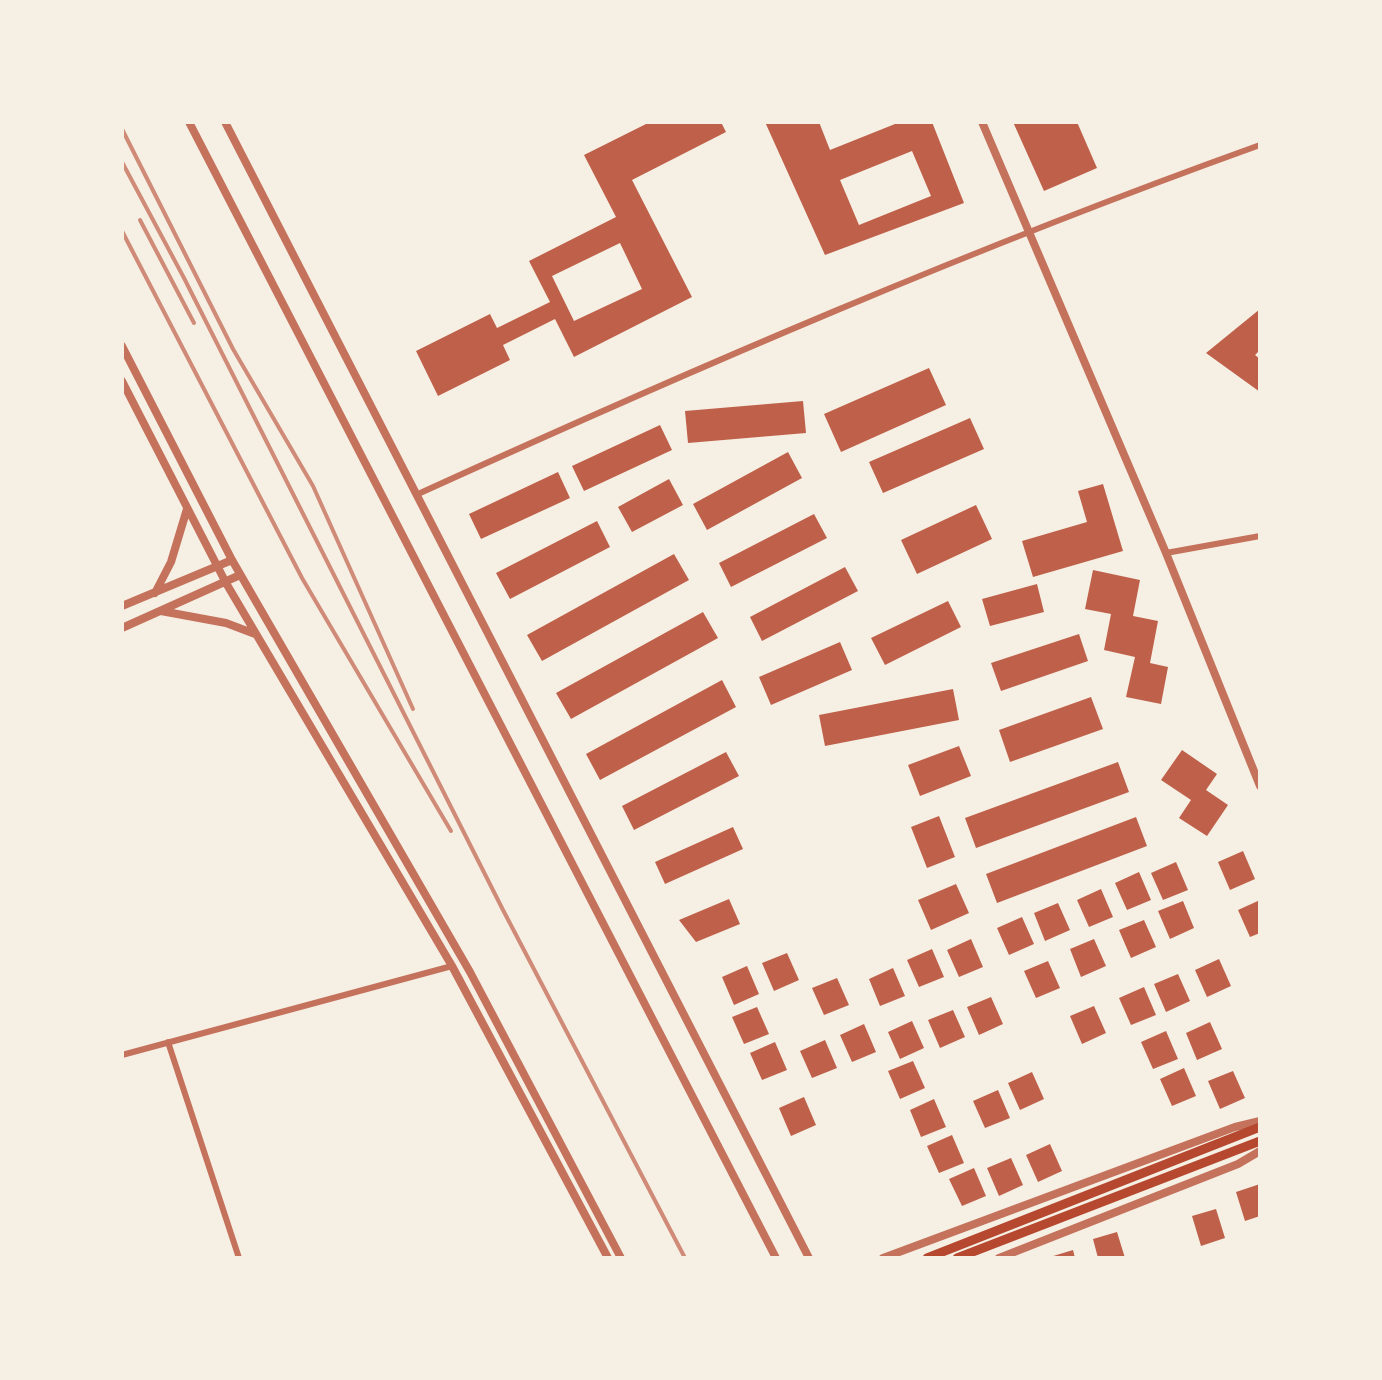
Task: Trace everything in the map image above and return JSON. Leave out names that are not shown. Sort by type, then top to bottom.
[{"type":"main road","points":[[927,1258],[1260,1127]]},
{"type":"main road","points":[[957,1258],[1260,1141]]},
{"type":"street","points":[[189,122],[776,1258]]},
{"type":"street","points":[[225,122],[809,1258]]},
{"type":"street","points":[[982,122],[1166,553],[1260,786]]},
{"type":"street","points":[[418,494],[705,364],[1028,230],[1260,145]]},
{"type":"street","points":[[122,346],[240,575],[470,972],[621,1258]]},
{"type":"street","points":[[122,381],[226,583],[452,966],[608,1258]]},
{"type":"street","points":[[155,593],[171,562],[188,509]]},
{"type":"street","points":[[1166,553],[1260,536]]},
{"type":"street","points":[[122,606],[232,560]]},
{"type":"street","points":[[122,628],[240,575]]},
{"type":"street","points":[[160,611],[187,614],[255,634]]},
{"type":"street","points":[[122,1055],[452,966]]},
{"type":"street","points":[[168,1042],[239,1258]]},
{"type":"street","points":[[883,1258],[1260,1121]]},
{"type":"street","points":[[999,1258],[1238,1164],[1260,1151]]},
{"type":"building","points":[[650,122],[721,122],[726,132],[632,180],[692,297],[574,357],[555,319],[503,345],[510,360],[438,396],[416,351],[490,314],[497,328],[550,302],[529,261],[616,217],[584,155]],"holes":[[[620,243],[642,289],[574,321],[552,276]]]},
{"type":"building","points":[[765,122],[819,122],[830,150],[900,122],[932,122],[964,203],[825,255]],"holes":[[[912,151],[931,196],[859,225],[840,180]]]},
{"type":"building","points":[[1013,122],[1077,122],[1097,168],[1044,191]]},
{"type":"building","points":[[1260,309],[1260,350],[1255,355],[1260,359],[1260,392],[1206,353]]},
{"type":"building","points":[[929,368],[946,405],[841,452],[824,414]]},
{"type":"building","points":[[803,401],[806,433],[688,443],[685,411]]},
{"type":"building","points":[[970,418],[984,449],[883,493],[869,462]]},
{"type":"building","points":[[660,425],[672,450],[584,491],[572,466]]},
{"type":"building","points":[[788,452],[802,478],[707,530],[693,504]]},
{"type":"building","points":[[558,472],[570,498],[481,539],[469,514]]},
{"type":"building","points":[[669,479],[683,505],[632,532],[618,507]]},
{"type":"building","points":[[1103,484],[1123,551],[1033,577],[1022,541],[1087,522],[1078,491]]},
{"type":"building","points":[[976,505],[992,539],[917,574],[901,540]]},
{"type":"building","points":[[814,514],[827,538],[731,587],[719,563]]},
{"type":"building","points":[[597,521],[610,547],[510,599],[496,573]]},
{"type":"building","points":[[674,554],[689,580],[542,661],[527,635]]},
{"type":"building","points":[[845,567],[858,591],[762,641],[750,617]]},
{"type":"building","points":[[1093,570],[1140,580],[1133,616],[1158,621],[1150,663],[1168,667],[1161,704],[1126,697],[1135,657],[1104,650],[1111,614],[1085,609]]},
{"type":"building","points":[[1037,584],[1044,612],[990,626],[982,599]]},
{"type":"building","points":[[948,601],[961,627],[885,665],[871,638]]},
{"type":"building","points":[[703,612],[718,638],[571,719],[556,693]]},
{"type":"building","points":[[1079,634],[1088,661],[1001,691],[991,663]]},
{"type":"building","points":[[840,642],[852,670],[771,705],[759,677]]},
{"type":"building","points":[[722,680],[736,707],[600,780],[586,754]]},
{"type":"building","points":[[953,689],[959,720],[825,746],[819,715]]},
{"type":"building","points":[[1091,697],[1103,729],[1010,762],[999,730]]},
{"type":"building","points":[[959,746],[971,776],[920,796],[908,765]]},
{"type":"building","points":[[1182,750],[1217,774],[1206,790],[1228,805],[1207,836],[1179,818],[1191,800],[1161,780]]},
{"type":"building","points":[[726,752],[739,776],[634,830],[622,806]]},
{"type":"building","points":[[1118,762],[1129,792],[976,848],[965,818]]},
{"type":"building","points":[[939,816],[955,857],[927,868],[911,827]]},
{"type":"building","points":[[1136,817],[1147,846],[997,903],[986,874]]},
{"type":"building","points":[[733,827],[743,849],[665,884],[655,862]]},
{"type":"building","points":[[1243,851],[1255,879],[1230,890],[1218,862]]},
{"type":"building","points":[[1176,862],[1188,890],[1163,900],[1151,873]]},
{"type":"building","points":[[1139,872],[1151,900],[1127,910],[1115,883]]},
{"type":"building","points":[[956,884],[969,913],[931,930],[918,900]]},
{"type":"building","points":[[1101,889],[1113,917],[1089,927],[1077,900]]},
{"type":"building","points":[[729,899],[740,924],[696,942],[679,920]]},
{"type":"building","points":[[1260,900],[1260,933],[1250,937],[1238,910]]},
{"type":"building","points":[[1183,901],[1194,928],[1170,939],[1158,911]]},
{"type":"building","points":[[1058,903],[1070,930],[1045,941],[1034,913]]},
{"type":"building","points":[[1022,917],[1034,944],[1009,955],[997,928]]},
{"type":"building","points":[[1144,920],[1156,947],[1131,958],[1119,930]]},
{"type":"building","points":[[971,939],[983,967],[959,977],[947,950]]},
{"type":"building","points":[[1094,939],[1106,966],[1081,977],[1070,949]]},
{"type":"building","points":[[932,949],[944,977],[919,987],[907,960]]},
{"type":"building","points":[[787,953],[799,980],[774,991],[762,963]]},
{"type":"building","points":[[1219,959],[1231,986],[1207,997],[1195,970]]},
{"type":"building","points":[[1048,961],[1060,988],[1036,998],[1024,971]]},
{"type":"building","points":[[747,966],[759,994],[734,1005],[722,977]]},
{"type":"building","points":[[893,968],[905,996],[880,1006],[869,979]]},
{"type":"building","points":[[1178,974],[1190,1001],[1166,1012],[1154,984]]},
{"type":"building","points":[[837,978],[849,1005],[824,1015],[812,988]]},
{"type":"building","points":[[1144,987],[1156,1015],[1131,1025],[1119,998]]},
{"type":"building","points":[[991,997],[1003,1024],[979,1035],[967,1007]]},
{"type":"building","points":[[1094,1006],[1106,1033],[1082,1044],[1070,1016]]},
{"type":"building","points":[[757,1007],[769,1034],[744,1044],[732,1017]]},
{"type":"building","points":[[953,1010],[965,1037],[940,1048],[928,1020]]},
{"type":"building","points":[[912,1021],[924,1048],[900,1059],[888,1032]]},
{"type":"building","points":[[1210,1022],[1222,1049],[1197,1060],[1186,1033]]},
{"type":"building","points":[[864,1024],[876,1052],[852,1062],[840,1035]]},
{"type":"building","points":[[1166,1031],[1178,1059],[1153,1069],[1141,1042]]},
{"type":"building","points":[[825,1040],[837,1068],[812,1078],[800,1051]]},
{"type":"building","points":[[775,1042],[787,1070],[762,1080],[750,1053]]},
{"type":"building","points":[[913,1061],[925,1088],[900,1099],[888,1071]]},
{"type":"building","points":[[1184,1068],[1196,1096],[1172,1106],[1160,1079]]},
{"type":"building","points":[[1233,1071],[1245,1098],[1220,1109],[1208,1081]]},
{"type":"building","points":[[1032,1072],[1044,1099],[1020,1110],[1008,1083]]},
{"type":"building","points":[[998,1090],[1010,1118],[985,1128],[973,1101]]},
{"type":"building","points":[[804,1097],[816,1125],[791,1136],[779,1108]]},
{"type":"building","points":[[934,1099],[946,1127],[921,1137],[910,1110]]},
{"type":"building","points":[[952,1135],[964,1163],[939,1173],[927,1146]]},
{"type":"building","points":[[1050,1144],[1062,1171],[1038,1182],[1026,1155]]},
{"type":"building","points":[[1011,1158],[1023,1185],[999,1196],[987,1168]]},
{"type":"building","points":[[974,1168],[986,1196],[962,1206],[949,1179]]},
{"type":"building","points":[[1260,1184],[1260,1216],[1245,1221],[1236,1192]]},
{"type":"building","points":[[1216,1209],[1225,1238],[1201,1246],[1192,1216]]},
{"type":"building","points":[[1117,1232],[1125,1258],[1098,1258],[1093,1239]]},
{"type":"building","points":[[1073,1250],[1075,1258],[1050,1258],[1050,1257]]},
{"type":"railway","points":[[122,129],[233,349],[313,486],[413,709]]},
{"type":"railway","points":[[122,162],[184,278],[503,910],[685,1258]]},
{"type":"railway","points":[[140,220],[194,323]]},
{"type":"railway","points":[[122,231],[302,578],[451,831]]}]
